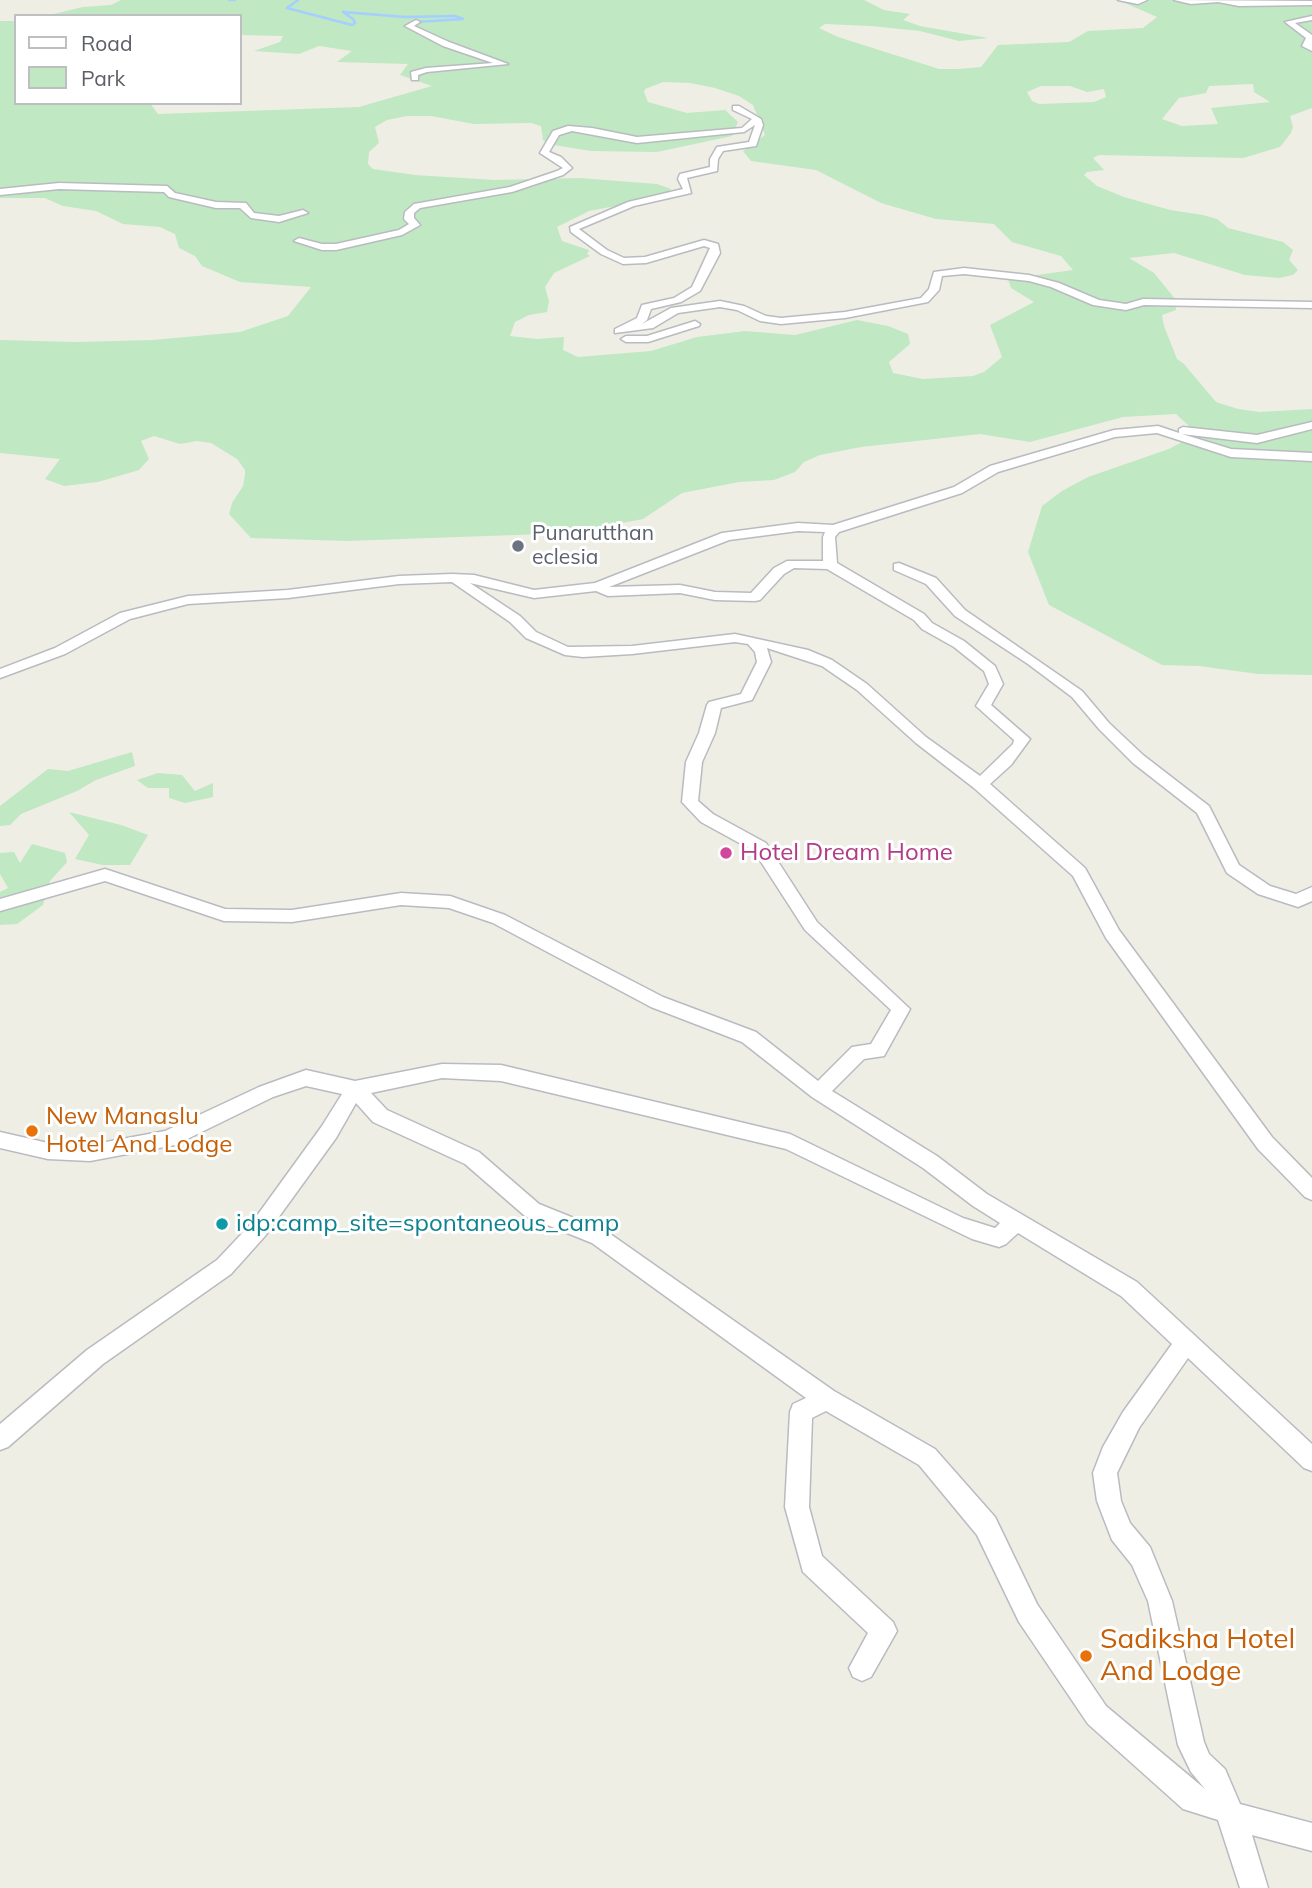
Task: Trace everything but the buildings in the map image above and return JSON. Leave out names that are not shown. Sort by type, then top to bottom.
[{"type":"street","points":[[1121,0],[1144,0]]},
{"type":"street","points":[[1177,0],[1258,4],[1312,3]]},
{"type":"street","points":[[1312,18],[1289,22],[1310,37],[1306,46],[1312,49]]},
{"type":"street","points":[[415,78],[414,74],[426,70],[504,64],[446,44],[409,26],[416,22]]},
{"type":"street","points":[[736,108],[757,119]]},
{"type":"street","points":[[299,241],[322,247],[336,247],[402,232],[415,225],[409,219],[410,212],[417,206],[512,189],[560,173],[568,169],[558,159],[544,153],[556,133],[571,128],[636,140],[744,130],[757,119]]},
{"type":"street","points":[[619,331],[642,320],[646,307],[663,301],[677,300],[696,289],[715,253],[715,248],[713,244],[704,243],[658,258],[623,261],[604,252],[574,230],[575,227],[631,204],[688,191],[683,176],[713,169],[714,159],[720,149],[752,144],[758,125],[757,119]]},
{"type":"street","points":[[0,192],[60,187],[167,189],[172,195],[216,205],[243,205],[251,215],[279,219],[303,213]]},
{"type":"street","points":[[619,331],[649,326],[675,310],[720,304],[740,308],[764,319],[781,321],[845,315],[924,300],[934,290],[938,274],[964,271],[1029,278],[1055,285],[1097,303],[1126,307],[1143,302],[1312,305]]},
{"type":"street","points":[[619,331],[627,341],[648,339],[695,324]]},
{"type":"street","points":[[0,674],[60,651],[125,616],[188,600],[288,594],[399,580],[452,578],[474,579],[534,594],[597,587],[727,536],[798,527],[834,529],[958,490],[994,469],[1096,438],[1158,429],[1257,439],[1312,425]]},
{"type":"street","points":[[1158,429],[1231,453],[1312,457]]},
{"type":"street","points":[[830,565],[829,537],[834,529]]},
{"type":"street","points":[[597,587],[608,592],[680,589],[715,596],[755,597],[779,571],[792,564],[830,565],[919,617],[990,669],[996,684],[983,706],[1022,739],[1006,761],[980,783]]},
{"type":"street","points":[[899,567],[931,581],[960,613],[1077,694],[1104,726],[1138,759],[1203,810],[1233,869],[1265,890],[1298,901],[1312,893]]},
{"type":"street","points":[[452,578],[515,619],[531,635],[565,651],[595,653],[735,638],[752,640],[803,653],[827,663],[862,687],[921,740],[980,783],[1079,872],[1112,934],[1265,1143],[1312,1191]]},
{"type":"street","points":[[120,605],[178,598],[188,600]]},
{"type":"street","points":[[752,640],[762,651],[764,662],[747,698],[713,705],[707,733],[694,762],[690,802],[707,818],[760,847],[811,926],[901,1009],[877,1051],[859,1052],[819,1091]]},
{"type":"street","points":[[0,905],[105,875],[224,915],[292,916],[401,899],[450,902],[499,919],[666,1006],[749,1037],[819,1091],[930,1162],[1015,1222],[1129,1289],[1312,1460]]},
{"type":"street","points":[[0,1140],[48,1151],[90,1153],[168,1139],[266,1092],[306,1078],[355,1088],[442,1071],[501,1073],[790,1142],[979,1233],[999,1238],[1015,1222]]},
{"type":"street","points":[[355,1088],[380,1115],[472,1158],[532,1210],[599,1237],[826,1399],[927,1457],[986,1526],[1028,1613],[1097,1715],[1193,1799],[1312,1838]]},
{"type":"street","points":[[0,1439],[95,1357],[224,1267],[258,1230],[329,1132],[355,1088]]},
{"type":"street","points":[[1185,1344],[1131,1420],[1111,1455],[1105,1473],[1109,1501],[1121,1531],[1141,1556],[1160,1601],[1191,1745],[1200,1763],[1215,1779],[1254,1888]]},
{"type":"street","points":[[826,1399],[801,1412],[797,1507],[812,1563],[884,1631],[862,1668]]},
{"type":"green space","points":[[121,0],[864,0],[884,10],[910,14],[903,20],[920,26],[988,38],[959,41],[920,31],[871,26],[825,24],[819,28],[838,37],[939,69],[958,69],[981,67],[998,45],[1069,42],[1088,31],[1143,28],[1157,17],[1118,0],[1312,0],[1312,108],[1290,116],[1293,127],[1280,147],[1243,158],[1099,155],[1093,158],[1104,170],[1087,172],[1084,175],[1097,186],[1124,197],[1217,219],[1228,228],[1283,242],[1293,250],[1289,260],[1298,270],[1293,275],[1279,278],[1245,275],[1174,253],[1129,258],[1154,273],[1176,300],[1176,310],[1162,315],[1164,326],[1177,359],[1216,402],[1260,412],[1312,409],[1312,675],[1258,674],[1199,666],[1162,665],[1049,605],[1028,552],[1042,506],[1088,477],[1169,449],[1186,440],[1189,426],[1176,414],[1123,417],[1030,442],[980,434],[861,447],[820,455],[804,462],[795,472],[774,480],[739,482],[682,493],[643,519],[543,534],[347,541],[251,538],[229,514],[232,503],[243,486],[245,475],[245,470],[237,459],[211,443],[197,441],[180,444],[154,436],[141,441],[149,459],[139,470],[98,482],[64,486],[45,479],[60,459],[0,453],[0,340],[153,340],[240,332],[288,316],[311,287],[240,282],[202,266],[195,256],[179,248],[175,234],[160,227],[123,224],[96,211],[63,206],[45,198],[0,198],[0,21],[14,21],[14,105],[151,105],[158,114],[359,107],[432,86],[400,75],[408,64],[337,62],[352,51],[319,46],[299,54],[254,51],[280,42],[283,36],[242,35],[242,14],[53,14],[83,7],[111,5]],"holes":[[[663,82],[690,83],[715,88],[739,96],[753,105],[765,135],[743,151],[751,161],[816,170],[881,203],[936,219],[994,224],[1012,242],[1061,256],[1073,270],[1008,279],[1011,288],[1034,302],[990,325],[1002,357],[984,372],[973,376],[923,379],[893,373],[889,362],[910,344],[908,334],[888,326],[857,320],[795,335],[745,331],[697,337],[651,351],[578,357],[563,350],[564,337],[537,339],[510,336],[515,322],[529,315],[547,312],[549,301],[545,287],[554,273],[590,256],[587,254],[589,250],[562,241],[557,227],[589,211],[664,197],[671,189],[657,184],[580,178],[494,180],[415,175],[373,169],[368,164],[369,152],[379,143],[375,127],[387,120],[407,116],[431,116],[474,124],[531,123],[541,126],[543,140],[548,144],[591,151],[657,152],[732,136],[738,122],[725,110],[687,113],[648,102],[645,89]],[[1253,84],[1254,92],[1270,102],[1211,108],[1218,124],[1182,126],[1162,119],[1179,98],[1206,93],[1209,86]],[[1041,86],[1070,86],[1087,92],[1104,89],[1106,97],[1094,102],[1039,104],[1032,101],[1027,92]]]},
{"type":"green space","points":[[132,752],[135,766],[96,780],[77,791],[21,814],[10,825],[0,826],[0,806],[48,769],[68,771]]},
{"type":"green space","points":[[158,773],[182,775],[195,791],[213,783],[213,797],[185,803],[169,798],[169,788],[148,788],[137,780]]},
{"type":"green space","points":[[69,812],[148,835],[130,865],[103,865],[75,859],[89,835]]},
{"type":"green space","points":[[32,844],[65,853],[67,862],[50,881],[43,905],[17,924],[0,925],[0,892],[8,888],[0,874],[0,853],[14,852],[20,863]]},
{"type":"waterway","points":[[229,0],[235,0]]},
{"type":"waterway","points":[[298,0],[287,8],[352,25],[355,23],[353,19],[343,12],[405,17],[455,16],[463,19],[416,22]]},
{"type":"place","name":"Punarutthan eclesia","points":[[518,546]]},
{"type":"place","name":"Hotel Dream Home","points":[[726,853]]},
{"type":"place","name":"New Manaslu Hotel And Lodge","points":[[32,1131]]},
{"type":"place","name":"idp:camp_site=spontaneous_camp","points":[[222,1224]]},
{"type":"place","name":"Sadiksha Hotel And Lodge","points":[[1086,1656]]}]
